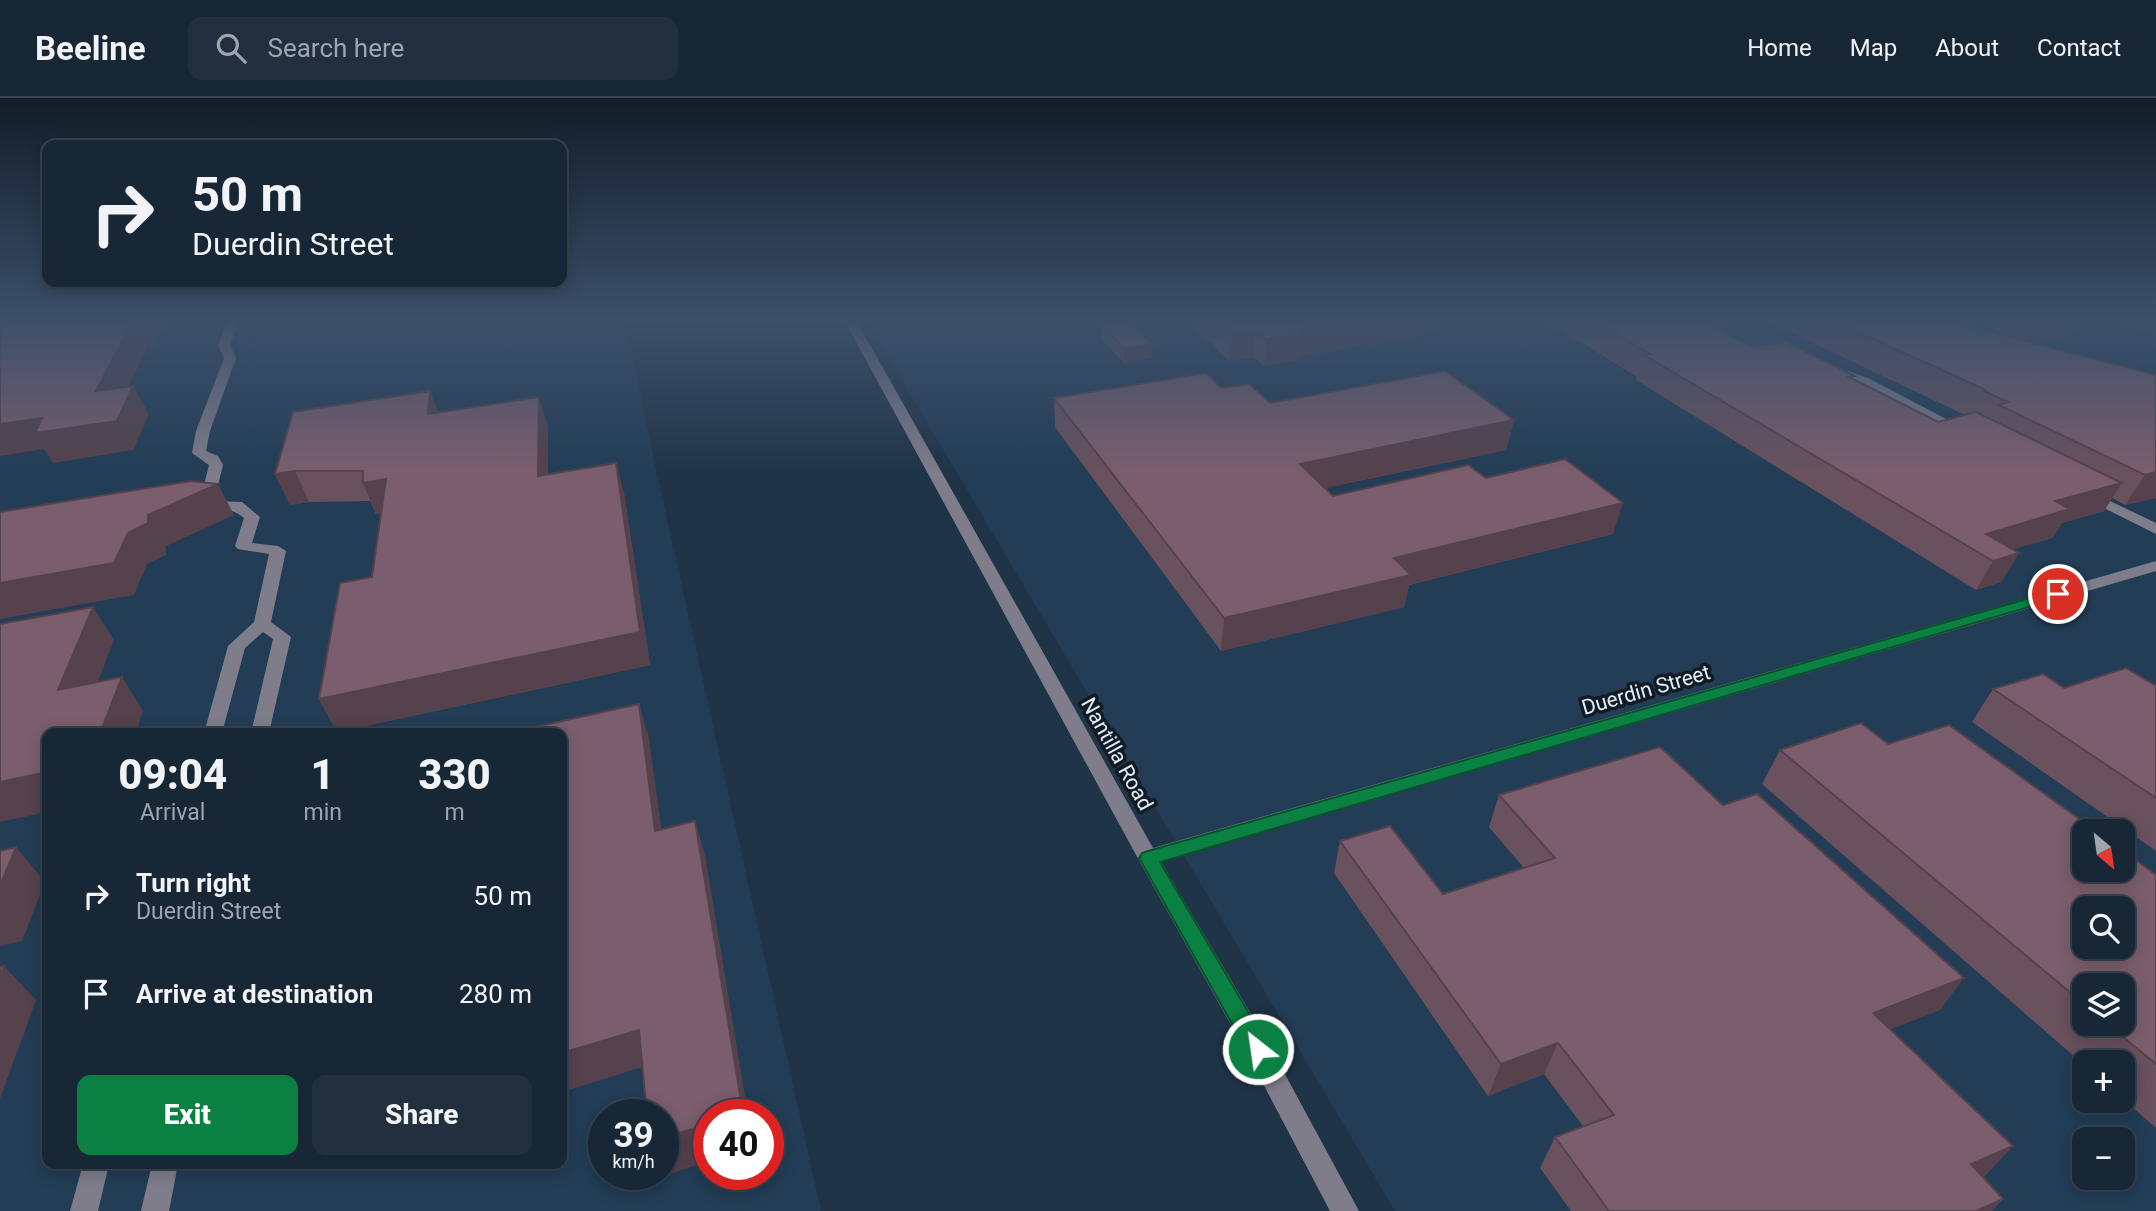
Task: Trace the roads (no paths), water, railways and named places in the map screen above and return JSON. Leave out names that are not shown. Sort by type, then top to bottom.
[{"type":"street","points":[[214,728],[237,646],[262,624],[278,551],[243,546],[252,517],[237,505],[206,505],[216,465],[213,459],[199,453],[203,432],[226,370]]},
{"type":"street","name":"Nantilla Road","points":[[878,370],[1148,858],[1258,1049],[1345,1211]]},
{"type":"street","points":[[1832,370],[1864,381],[1973,436]]},
{"type":"street","points":[[2071,486],[2156,529]]},
{"type":"street","name":"Duerdin Street","points":[[1148,858],[2156,566]]},
{"type":"street","points":[[261,728],[282,637],[262,624]]},
{"type":"street","points":[[84,1211],[95,1169]]},
{"type":"street","points":[[155,1211],[164,1169]]}]
